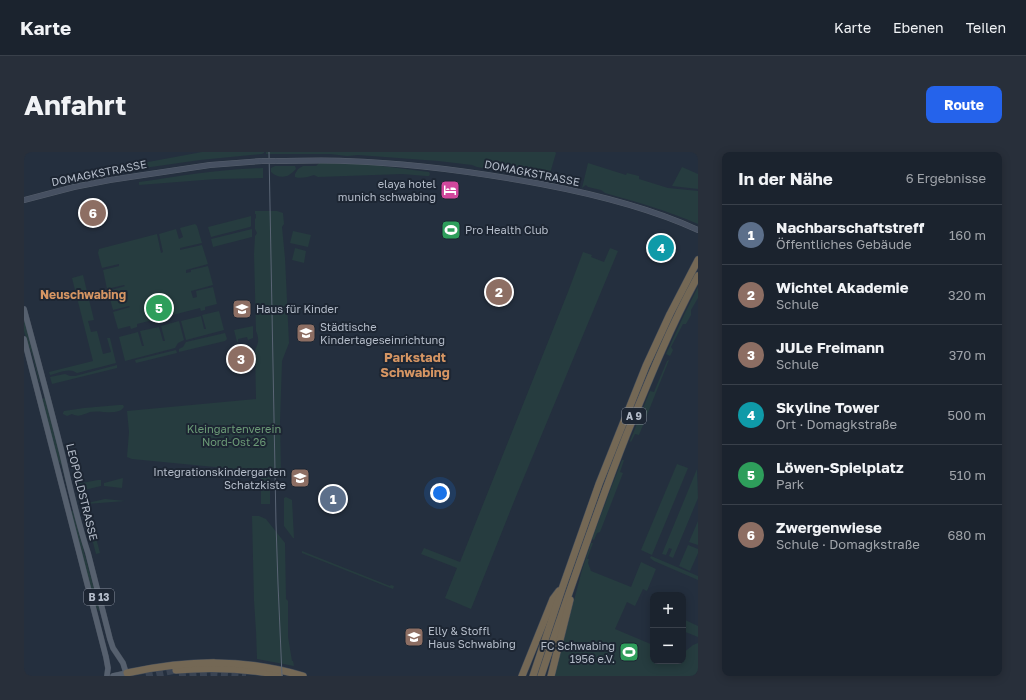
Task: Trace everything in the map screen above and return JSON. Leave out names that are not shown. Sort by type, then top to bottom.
[{"type":"highway","name":"A 9","points":[[522,676],[553,598],[563,586],[599,484],[646,366],[670,314],[698,260]]},
{"type":"highway","name":"A 9","points":[[541,676],[604,492],[637,408],[663,348],[698,276]]},
{"type":"highway","points":[[533,676],[563,586]]},
{"type":"highway","points":[[551,676],[571,597],[570,590]]},
{"type":"highway","points":[[127,675],[158,667],[195,662],[213,662],[267,667],[303,676]]},
{"type":"highway","points":[[154,676],[158,667]]},
{"type":"highway","points":[[176,670],[212,668],[237,669],[263,671],[285,676]]},
{"type":"main road","name":"LEOPOLDSTRASSE","points":[[24,309],[110,640],[113,648],[123,663],[127,675]]},
{"type":"main road","name":"LEOPOLDSTRASSE","points":[[24,339],[106,657],[108,668],[107,676]]},
{"type":"main road","points":[[114,676],[127,675]]},
{"type":"street","name":"DOMAGKSTRASSE","points":[[24,200],[66,188],[210,165],[262,161],[345,161],[470,171],[556,187],[613,199],[698,230]]},
{"type":"green space","points":[[202,152],[264,153],[137,169],[132,165]]},
{"type":"green space","points":[[266,152],[556,153],[548,180],[546,180],[535,177],[520,177],[513,173],[472,165],[438,161],[358,155],[266,154]]},
{"type":"green space","points":[[319,163],[366,164],[429,172],[430,174],[429,176],[402,174],[318,177],[314,175],[302,178],[295,177],[298,169],[303,166],[316,166]]},
{"type":"green space","points":[[588,163],[626,175],[627,173],[639,176],[639,179],[668,188],[698,191],[698,224],[641,203],[605,193],[601,190],[588,187],[586,185],[582,188]]},
{"type":"green space","points":[[275,166],[295,166],[296,169],[285,177],[280,177],[271,172],[271,168]]},
{"type":"green space","points":[[682,167],[698,174],[698,189],[672,186]]},
{"type":"green space","points":[[263,168],[263,178],[216,179],[139,185],[139,182],[185,175]]},
{"type":"green space","name":"Kleingartenverein Nord-Ost 26","points":[[255,211],[277,211],[283,213],[284,224],[282,227],[289,343],[282,361],[280,421],[281,473],[258,473],[257,471],[132,459],[127,457],[129,432],[127,411],[256,399],[255,350],[258,336],[256,331],[254,254],[255,236],[257,233],[255,229]]},
{"type":"green space","points":[[251,216],[250,227],[211,237],[208,227]]},
{"type":"green space","points":[[195,224],[202,243],[180,248],[180,250],[202,245],[208,264],[186,270],[186,273],[191,272],[191,270],[208,266],[213,285],[191,291],[193,298],[197,297],[196,291],[213,287],[217,304],[205,307],[205,310],[201,311],[200,308],[137,324],[137,327],[131,329],[130,326],[118,329],[113,312],[130,307],[113,310],[108,291],[125,286],[107,289],[103,270],[119,266],[119,264],[102,268],[98,253],[99,249],[157,234],[161,253],[163,252],[159,234],[176,229],[179,239],[183,237],[180,228]]},
{"type":"green space","points":[[252,229],[252,237],[213,247],[211,239]]},
{"type":"green space","points":[[293,231],[311,235],[308,247],[290,243]]},
{"type":"green space","points":[[295,248],[306,251],[304,263],[292,260]]},
{"type":"green space","points":[[610,248],[618,251],[471,609],[445,598],[457,568],[421,554],[424,548],[460,562],[583,252],[604,262]]},
{"type":"green space","points":[[83,275],[94,320],[88,321],[91,332],[97,331],[103,354],[111,352],[107,338],[110,338],[116,363],[77,373],[67,370],[50,375],[49,372],[93,361],[72,278]]},
{"type":"green space","points":[[698,287],[698,298],[691,310],[691,315],[686,324],[683,324],[671,347],[673,350],[670,356],[666,354]]},
{"type":"green space","points":[[219,311],[224,330],[186,340],[181,321],[201,316],[204,329],[206,329],[202,315]]},
{"type":"green space","points":[[24,318],[40,382],[24,331]]},
{"type":"green space","points":[[179,321],[184,340],[178,343],[175,348],[125,361],[119,337],[138,332],[142,346],[144,346],[140,331],[159,327],[163,341],[165,341],[161,326]]},
{"type":"green space","points":[[253,326],[253,338],[248,340],[247,337],[238,339],[237,342],[234,330]]},
{"type":"green space","points":[[225,333],[227,339],[225,341],[179,352],[179,349],[183,347],[186,342]]},
{"type":"green space","points":[[176,350],[177,353],[136,363],[135,360]]},
{"type":"green space","points":[[669,360],[639,435],[635,434],[631,442],[630,441],[650,391],[654,392],[667,361]]},
{"type":"green space","points":[[117,365],[117,368],[52,384],[50,377],[65,374],[75,376]]},
{"type":"green space","points":[[45,398],[69,491],[61,464],[58,461],[42,399]]},
{"type":"green space","points":[[123,405],[124,407],[116,412],[90,412],[79,416],[72,414],[67,416],[63,414],[64,411]]},
{"type":"green space","points":[[622,460],[624,460],[620,472],[623,473],[600,532],[597,533],[594,540],[592,539]]},
{"type":"green space","points":[[677,464],[688,468],[652,555],[641,550]]},
{"type":"green space","points":[[697,469],[698,498],[673,558],[669,556],[672,549],[669,548],[666,555],[662,554]]},
{"type":"green space","points":[[270,477],[270,504],[261,504],[261,478]]},
{"type":"green space","points":[[123,478],[122,488],[104,486],[104,483]]},
{"type":"green space","points":[[101,480],[101,486],[80,491],[78,483]]},
{"type":"green space","points":[[286,497],[292,500],[294,538],[284,526],[284,498]]},
{"type":"green space","points":[[105,499],[125,501],[87,504],[100,553],[96,554],[83,504]]},
{"type":"green space","points":[[71,511],[73,511],[100,611],[95,606]]},
{"type":"green space","points":[[252,516],[259,516],[266,519],[285,543],[288,637],[294,666],[257,659]]},
{"type":"green space","points":[[698,521],[698,545],[689,542]]},
{"type":"green space","points":[[591,543],[593,543],[587,559],[589,559],[588,563],[591,571],[631,587],[641,562],[656,569],[647,591],[643,589],[635,606],[627,602],[615,629],[650,644],[650,664],[686,664],[686,651],[698,643],[698,676],[554,676],[582,570]]},
{"type":"green space","points":[[688,545],[698,549],[698,553],[690,571],[679,566]]},
{"type":"green space","points":[[302,551],[390,586],[394,586],[393,589],[302,553]]},
{"type":"green space","points":[[651,556],[698,576],[698,580],[654,561],[650,558]]},
{"type":"green space","points":[[686,620],[698,626],[698,637],[686,632]]},
{"type":"tunnel","points":[[146,676],[176,670]]},
{"type":"tunnel","points":[[179,676],[211,674],[246,676]]},
{"type":"tram line","points":[[269,152],[276,524],[282,676]]},
{"type":"place","name":"elaya hotel munich schwabing","points":[[450,190]]},
{"type":"place","name":"Zwergenwiese","points":[[93,213]]},
{"type":"place","name":"Pro Health Club","points":[[451,230]]},
{"type":"place","name":"Skyline Tower","points":[[661,248]]},
{"type":"place","name":"Wichtel Akademie","points":[[499,292]]},
{"type":"place","name":"Löwen-Spielplatz","points":[[159,308]]},
{"type":"place","name":"Haus für Kinder","points":[[242,309]]},
{"type":"place","name":"Städtische Kindertageseinrichtung","points":[[306,333]]},
{"type":"place","name":"JULe Freimann","points":[[241,359]]},
{"type":"place","name":"Integrationskindergarten Schatzkiste","points":[[300,478]]},
{"type":"place","name":"Nachbarschaftstreff","points":[[333,499]]},
{"type":"place","name":"Elly & Stoffl Haus Schwabing","points":[[414,637]]},
{"type":"place","name":"FC Schwabing 1956 e.V.","points":[[629,652]]},
{"type":"district","name":"Neuschwabing","points":[[83,295]]},
{"type":"district","name":"Parkstadt Schwabing","points":[[415,364]]}]
